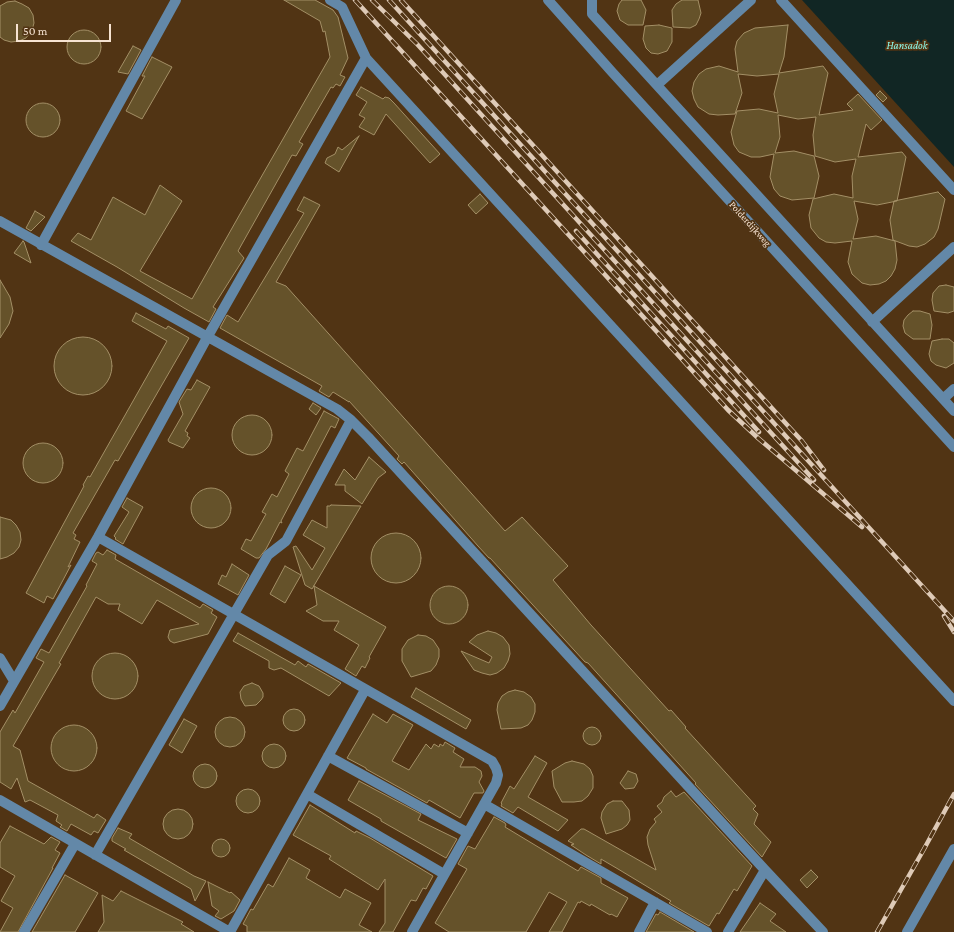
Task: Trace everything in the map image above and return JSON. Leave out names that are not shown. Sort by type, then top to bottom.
[{"type":"street","points":[[41,245],[176,0]]},
{"type":"street","points":[[330,0],[342,7],[366,58],[954,701]]},
{"type":"street","name":"Polderdijkweg","points":[[548,0],[622,84],[954,447]]},
{"type":"street","points":[[592,0],[592,14],[954,411]]},
{"type":"street","points":[[657,85],[751,0]]},
{"type":"street","points":[[781,0],[954,190]]},
{"type":"street","points":[[0,706],[98,537],[208,336],[366,58]]},
{"type":"street","points":[[0,221],[337,409],[351,420],[823,932]]},
{"type":"street","points":[[872,322],[954,248]]},
{"type":"street","points":[[943,399],[954,389]]},
{"type":"street","points":[[95,855],[268,555],[286,541],[351,420]]},
{"type":"street","points":[[98,537],[492,762],[498,775],[496,783],[412,932]]},
{"type":"street","points":[[0,658],[14,680]]},
{"type":"street","points":[[0,800],[230,932],[365,690]]},
{"type":"street","points":[[328,756],[468,834]]},
{"type":"street","points":[[307,794],[444,874]]},
{"type":"street","points":[[484,804],[707,932]]},
{"type":"street","points":[[24,932],[75,844]]},
{"type":"street","points":[[907,932],[954,849]]},
{"type":"street","points":[[728,932],[765,870]]},
{"type":"street","points":[[638,932],[655,902]]},
{"type":"water","name":"Hansadok","points":[[802,0],[954,0],[954,167]]},
{"type":"building","points":[[284,0],[315,0],[333,10],[338,17],[348,58],[340,75],[345,77],[340,86],[336,84],[333,88],[331,87],[299,142],[303,144],[296,156],[292,155],[238,251],[244,258],[213,307],[216,309],[209,322],[71,241],[78,233],[91,240],[113,197],[145,215],[160,185],[182,201],[140,271],[192,299],[330,57],[325,31],[323,32],[320,21]]},
{"type":"building","points":[[622,0],[641,0],[646,10],[643,25],[628,25],[620,20],[617,11]]},
{"type":"building","points":[[682,0],[698,0],[701,13],[696,25],[690,28],[673,27],[672,10],[676,4]]},
{"type":"building","points":[[15,1],[29,8],[33,15],[34,23],[32,30],[26,38],[11,42],[0,37],[0,6],[7,2]]},
{"type":"building","points":[[659,25],[672,28],[672,42],[667,51],[658,54],[651,53],[646,48],[643,39],[645,26]]},
{"type":"building","points":[[788,25],[784,57],[779,73],[823,66],[828,73],[819,115],[853,110],[847,104],[858,94],[882,120],[871,130],[866,124],[858,157],[902,152],[906,157],[897,201],[877,205],[854,201],[858,219],[853,239],[876,236],[895,241],[897,260],[895,269],[886,281],[879,284],[870,285],[862,283],[852,274],[848,262],[852,241],[835,243],[826,242],[819,238],[811,228],[809,215],[813,199],[834,194],[853,198],[852,176],[856,159],[835,162],[815,156],[813,135],[816,117],[798,119],[778,115],[780,137],[775,153],[794,151],[814,156],[819,176],[814,198],[792,200],[780,196],[774,189],[770,177],[774,154],[751,157],[739,152],[734,145],[731,132],[737,111],[759,109],[778,113],[774,94],[779,74],[757,76],[738,74],[742,93],[735,114],[709,114],[698,107],[694,99],[692,91],[694,82],[699,74],[706,69],[719,66],[738,72],[735,49],[737,41],[744,33],[755,28]]},
{"type":"building","points":[[81,30],[87,30],[91,31],[98,37],[101,47],[100,54],[94,61],[87,64],[81,64],[77,63],[70,57],[67,50],[67,44],[68,40],[74,33]]},
{"type":"building","points":[[133,46],[141,50],[128,74],[118,72]]},
{"type":"building","points":[[152,57],[172,67],[142,119],[126,111],[145,76],[142,76]]},
{"type":"building","points":[[361,87],[383,99],[385,97],[389,98],[440,154],[430,163],[386,114],[374,135],[359,127],[365,118],[359,115],[367,102],[356,95]]},
{"type":"building","points":[[880,91],[887,98],[883,102],[876,95]]},
{"type":"building","points":[[40,103],[46,103],[50,104],[57,110],[60,120],[59,127],[53,134],[46,137],[40,137],[36,136],[29,130],[26,123],[26,117],[27,113],[33,106]]},
{"type":"building","points":[[359,136],[339,172],[325,163],[327,158],[335,154],[338,147],[342,150]]},
{"type":"building","points":[[938,192],[945,199],[938,229],[934,237],[925,244],[917,247],[909,246],[893,240],[890,220],[894,201]]},
{"type":"building","points":[[480,194],[488,203],[476,214],[468,205]]},
{"type":"building","points":[[304,197],[320,205],[276,282],[286,286],[505,531],[522,517],[568,566],[553,580],[591,625],[669,711],[671,710],[686,727],[685,728],[756,806],[753,809],[758,814],[754,824],[771,842],[762,857],[588,663],[585,662],[478,546],[404,462],[402,464],[397,459],[399,456],[349,401],[333,392],[329,397],[319,391],[322,386],[220,328],[227,315],[238,322],[304,213],[297,210]]},
{"type":"building","points":[[35,211],[45,217],[31,231],[26,228]]},
{"type":"building","points":[[23,241],[24,242],[31,263],[14,253]]},
{"type":"building","points":[[0,280],[10,297],[13,311],[9,324],[0,338]]},
{"type":"building","points":[[946,285],[954,287],[954,311],[948,313],[934,311],[932,300],[933,293],[939,286]]},
{"type":"building","points":[[913,311],[920,311],[930,314],[932,325],[930,339],[913,339],[905,333],[903,326],[904,320]]},
{"type":"building","points":[[136,313],[166,329],[168,326],[189,338],[118,461],[115,460],[73,533],[76,535],[74,539],[80,542],[68,567],[71,565],[53,599],[47,596],[44,603],[26,593],[88,476],[90,477],[167,341],[132,321]]},
{"type":"building","points":[[77,337],[89,337],[99,341],[108,350],[112,360],[112,372],[104,387],[89,395],[77,395],[67,391],[58,382],[54,372],[54,360],[58,350],[67,341]]},
{"type":"building","points":[[949,339],[954,343],[954,363],[946,368],[936,365],[931,361],[929,354],[932,341]]},
{"type":"building","points":[[197,380],[210,387],[185,431],[188,433],[187,436],[190,438],[183,448],[169,442],[168,440],[183,414],[179,402],[187,389],[191,390]]},
{"type":"building","points":[[313,403],[321,408],[316,415],[309,409]]},
{"type":"building","points":[[324,411],[339,419],[335,428],[331,426],[281,521],[282,523],[280,522],[266,549],[259,558],[256,558],[241,549],[246,539],[251,541],[266,514],[262,512],[272,494],[277,497],[289,474],[285,471],[297,448],[303,451]]},
{"type":"building","points":[[256,415],[263,418],[269,424],[272,435],[271,443],[263,452],[256,455],[248,455],[241,452],[233,443],[232,431],[235,424],[244,416]]},
{"type":"building","points":[[47,443],[54,446],[60,452],[63,463],[62,471],[54,480],[47,483],[39,483],[32,480],[24,471],[23,459],[26,452],[35,444]]},
{"type":"building","points":[[369,457],[386,472],[378,478],[362,504],[345,491],[345,485],[335,485],[344,469],[355,480]]},
{"type":"building","points":[[215,488],[222,491],[228,497],[231,508],[230,516],[222,525],[215,528],[207,528],[200,525],[192,516],[191,504],[194,497],[203,489]]},
{"type":"building","points":[[127,498],[143,507],[123,544],[115,539],[116,538],[114,536],[129,512],[122,507]]},
{"type":"building","points":[[327,506],[361,506],[312,589],[305,585],[293,547],[296,546],[312,570],[325,548],[303,535],[312,520],[327,528]]},
{"type":"building","points":[[0,517],[11,520],[16,525],[20,532],[21,540],[19,547],[14,553],[0,559]]},
{"type":"building","points":[[391,533],[401,533],[414,540],[421,553],[421,563],[414,576],[401,583],[391,583],[382,579],[375,572],[371,563],[371,553],[375,544],[382,537]]},
{"type":"building","points":[[107,550],[116,555],[115,559],[200,608],[203,604],[213,610],[211,613],[217,617],[208,634],[174,643],[170,641],[168,637],[170,630],[199,624],[157,600],[142,624],[118,610],[120,604],[108,604],[96,597],[59,663],[61,664],[13,746],[20,750],[28,781],[94,818],[97,814],[106,820],[98,833],[94,831],[91,835],[71,824],[67,831],[60,827],[62,825],[56,821],[58,815],[30,800],[25,802],[17,778],[11,789],[0,782],[0,732],[13,710],[15,713],[44,662],[36,658],[41,649],[49,653],[87,586],[86,585],[97,564],[92,561],[96,553],[98,552],[103,555]]},
{"type":"building","points":[[232,564],[249,575],[238,595],[218,584],[222,575],[226,577]]},
{"type":"building","points":[[285,566],[301,575],[285,603],[270,594]]},
{"type":"building","points":[[314,586],[386,627],[369,657],[370,658],[365,668],[362,666],[356,676],[345,669],[359,645],[334,630],[339,621],[323,621],[306,611],[317,605]]},
{"type":"building","points":[[445,586],[453,586],[460,589],[465,594],[468,605],[465,616],[460,621],[453,624],[445,624],[438,621],[433,616],[430,609],[430,601],[433,594],[438,589]]},
{"type":"building","points":[[488,631],[503,637],[509,645],[510,654],[504,668],[497,673],[490,675],[474,670],[461,651],[489,663],[492,657],[469,642],[477,635]]},
{"type":"building","points":[[238,633],[295,665],[298,661],[306,667],[308,664],[341,683],[329,696],[281,668],[274,670],[269,668],[269,661],[233,641]]},
{"type":"building","points":[[418,635],[426,636],[433,640],[439,649],[439,657],[436,665],[431,671],[411,677],[402,661],[402,649],[408,640]]},
{"type":"building","points":[[110,653],[120,653],[132,659],[137,667],[137,685],[132,693],[124,698],[110,699],[102,696],[95,689],[92,681],[92,671],[95,663],[102,656]]},
{"type":"building","points":[[252,683],[259,686],[263,693],[263,697],[256,705],[245,706],[241,699],[240,692],[244,686]]},
{"type":"building","points":[[416,688],[471,720],[466,729],[411,697]]},
{"type":"building","points":[[515,690],[524,692],[531,697],[535,704],[535,712],[528,725],[521,728],[501,729],[497,710],[498,703],[502,696]]},
{"type":"building","points":[[290,709],[298,709],[305,716],[305,724],[298,731],[290,731],[283,724],[283,716]]},
{"type":"building","points":[[373,714],[387,723],[393,714],[413,725],[392,761],[409,770],[426,744],[431,749],[434,744],[439,747],[440,744],[443,746],[445,742],[455,748],[453,752],[464,759],[460,767],[475,767],[481,771],[482,776],[479,782],[484,791],[483,793],[474,793],[460,818],[429,800],[427,803],[347,758]]},
{"type":"building","points":[[230,717],[240,722],[245,732],[240,742],[230,747],[220,742],[215,732],[220,722]]},
{"type":"building","points":[[184,719],[197,726],[182,753],[169,745]]},
{"type":"building","points":[[69,725],[79,725],[87,729],[93,735],[97,743],[97,753],[93,761],[87,767],[79,771],[69,771],[61,767],[55,761],[51,753],[51,743],[55,735],[61,729]]},
{"type":"building","points":[[592,727],[598,730],[601,736],[598,742],[592,745],[586,742],[583,736],[586,730]]},
{"type":"building","points":[[274,744],[282,748],[286,756],[282,764],[274,768],[266,764],[262,756],[266,748]]},
{"type":"building","points":[[535,756],[547,763],[528,797],[568,820],[558,831],[518,807],[513,813],[501,806],[501,803],[510,786],[514,789]]},
{"type":"building","points":[[572,761],[584,764],[590,769],[593,776],[593,788],[588,796],[582,801],[562,802],[554,787],[552,771],[565,763]]},
{"type":"building","points":[[205,764],[210,765],[216,771],[216,781],[210,787],[205,788],[200,787],[194,781],[193,776],[194,771],[200,765]]},
{"type":"building","points":[[628,771],[636,774],[638,781],[634,788],[625,789],[620,783]]},
{"type":"building","points":[[359,781],[421,814],[418,820],[457,839],[446,858],[381,821],[381,819],[348,800]]},
{"type":"building","points":[[248,789],[256,793],[260,801],[256,809],[248,813],[240,809],[236,801],[240,793]]},
{"type":"building","points":[[671,791],[676,797],[684,792],[752,866],[737,891],[734,889],[719,914],[717,913],[709,926],[669,903],[671,901],[601,859],[601,864],[586,855],[571,845],[574,844],[568,841],[581,829],[584,829],[656,870],[647,837],[650,829],[656,822],[654,819],[662,812],[657,806]]},
{"type":"building","points":[[613,801],[622,801],[629,810],[630,820],[622,829],[606,834],[601,818],[602,812],[607,804]]},
{"type":"building","points":[[310,805],[355,833],[356,831],[370,838],[433,876],[426,889],[423,888],[416,901],[411,900],[393,932],[379,932],[385,923],[385,879],[378,890],[329,859],[331,856],[293,835]]},
{"type":"building","points":[[178,809],[188,814],[193,824],[188,834],[178,839],[168,834],[163,824],[168,814]]},
{"type":"building","points":[[494,817],[505,823],[505,827],[578,871],[581,867],[601,878],[601,883],[628,898],[617,917],[611,914],[610,915],[591,904],[590,906],[581,901],[580,903],[578,902],[562,932],[549,932],[567,902],[549,892],[526,932],[449,932],[435,923],[467,869],[458,864],[468,846],[475,849]]},
{"type":"building","points":[[10,826],[44,844],[51,837],[60,842],[55,850],[60,853],[18,932],[0,932],[13,908],[1,901],[15,876],[0,867],[0,843]]},
{"type":"building","points":[[118,828],[132,834],[129,838],[194,876],[206,881],[195,901],[191,889],[124,850],[126,849],[112,841],[112,838]]},
{"type":"building","points":[[221,839],[227,842],[230,848],[227,854],[221,857],[215,854],[212,848],[215,842]]},
{"type":"building","points":[[289,858],[310,870],[306,878],[340,898],[345,889],[371,903],[359,925],[372,932],[247,932],[247,926],[243,924],[251,909],[253,910],[268,884],[273,887]]},
{"type":"building","points":[[811,870],[818,877],[807,888],[800,880]]},
{"type":"building","points":[[65,875],[98,893],[75,932],[32,932]]},
{"type":"building","points":[[208,882],[230,893],[231,892],[240,900],[234,911],[221,919],[215,916],[219,911],[212,906]]},
{"type":"building","points":[[121,891],[183,922],[181,924],[194,932],[98,932],[104,922],[102,895],[113,901]]},
{"type":"building","points":[[760,903],[776,914],[770,921],[786,932],[740,932]]},
{"type":"building","points":[[660,912],[694,932],[646,932],[656,914],[658,915]]},
{"type":"railway","points":[[355,0],[728,410],[758,438],[862,527]]},
{"type":"railway","points":[[372,0],[417,44],[814,480]]},
{"type":"railway","points":[[389,0],[954,621]]},
{"type":"railway","points":[[401,0],[802,441],[824,470]]},
{"type":"railway","points":[[576,231],[759,432]]},
{"type":"railway","points":[[944,616],[954,632]]},
{"type":"railway","points":[[877,932],[954,794]]}]
